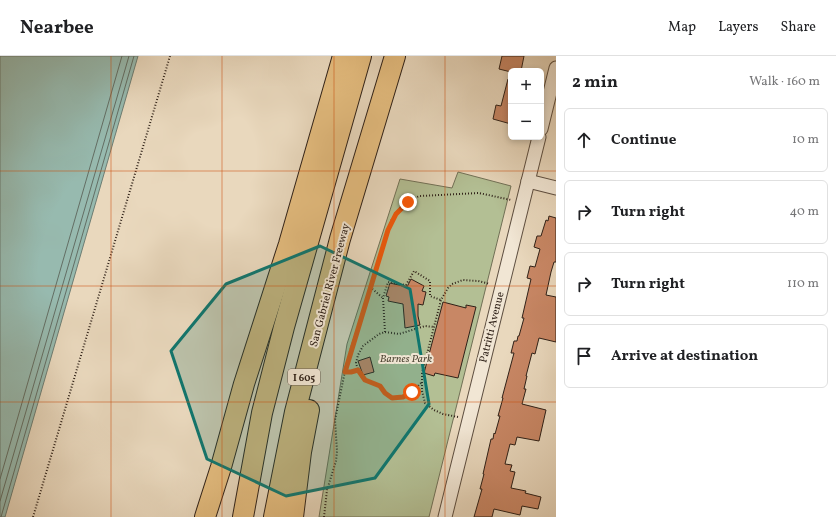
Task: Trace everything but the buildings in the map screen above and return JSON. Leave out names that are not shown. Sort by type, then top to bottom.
[{"type":"highway","points":[[205,517],[221,467],[244,384],[289,244],[343,56]]},
{"type":"highway","name":"I 605","points":[[243,517],[262,413],[282,334],[362,56]]},
{"type":"highway","name":"San Gabriel River Freeway","points":[[274,517],[295,412],[340,238],[395,56]]},
{"type":"highway","points":[[293,517],[301,452],[340,238]]},
{"type":"highway","points":[[213,517],[221,467]]},
{"type":"street","points":[[544,117],[556,68]]},
{"type":"street","name":"Patritti Avenue","points":[[445,517],[538,140]]},
{"type":"street","points":[[528,181],[556,188]]},
{"type":"path","points":[[34,517],[170,56]]},
{"type":"path","points":[[324,517],[327,490],[336,461],[337,451],[335,420],[345,372],[391,222],[400,208],[414,198],[420,196],[479,193],[511,200]]},
{"type":"path","points":[[385,332],[383,298],[388,282],[406,285],[414,271],[430,281],[430,296],[441,300]]},
{"type":"path","points":[[458,417],[443,414],[430,407],[422,396],[422,373],[441,300],[448,288],[452,284],[462,280],[491,284]]},
{"type":"path","points":[[370,287],[383,298]]},
{"type":"path","points":[[421,383],[412,392],[403,397],[392,398],[385,393],[380,386],[365,380],[358,370],[356,363],[363,346],[379,334],[385,332],[399,334],[425,326],[434,327]]},
{"type":"path","points":[[345,372],[358,370]]},
{"type":"highlighted area","points":[[320,246],[410,289],[429,404],[375,478],[286,496],[207,459],[171,351],[226,284]]},
{"type":"green space","name":"Barnes Park","points":[[458,172],[511,186],[429,517],[319,517],[347,344],[400,179],[452,188]]},
{"type":"water","points":[[0,56],[138,56],[5,517],[0,517]]},
{"type":"route","points":[[408,202],[400,208],[388,230],[345,372],[358,370],[365,380],[380,386],[385,393],[392,398],[403,397],[412,392]]}]
